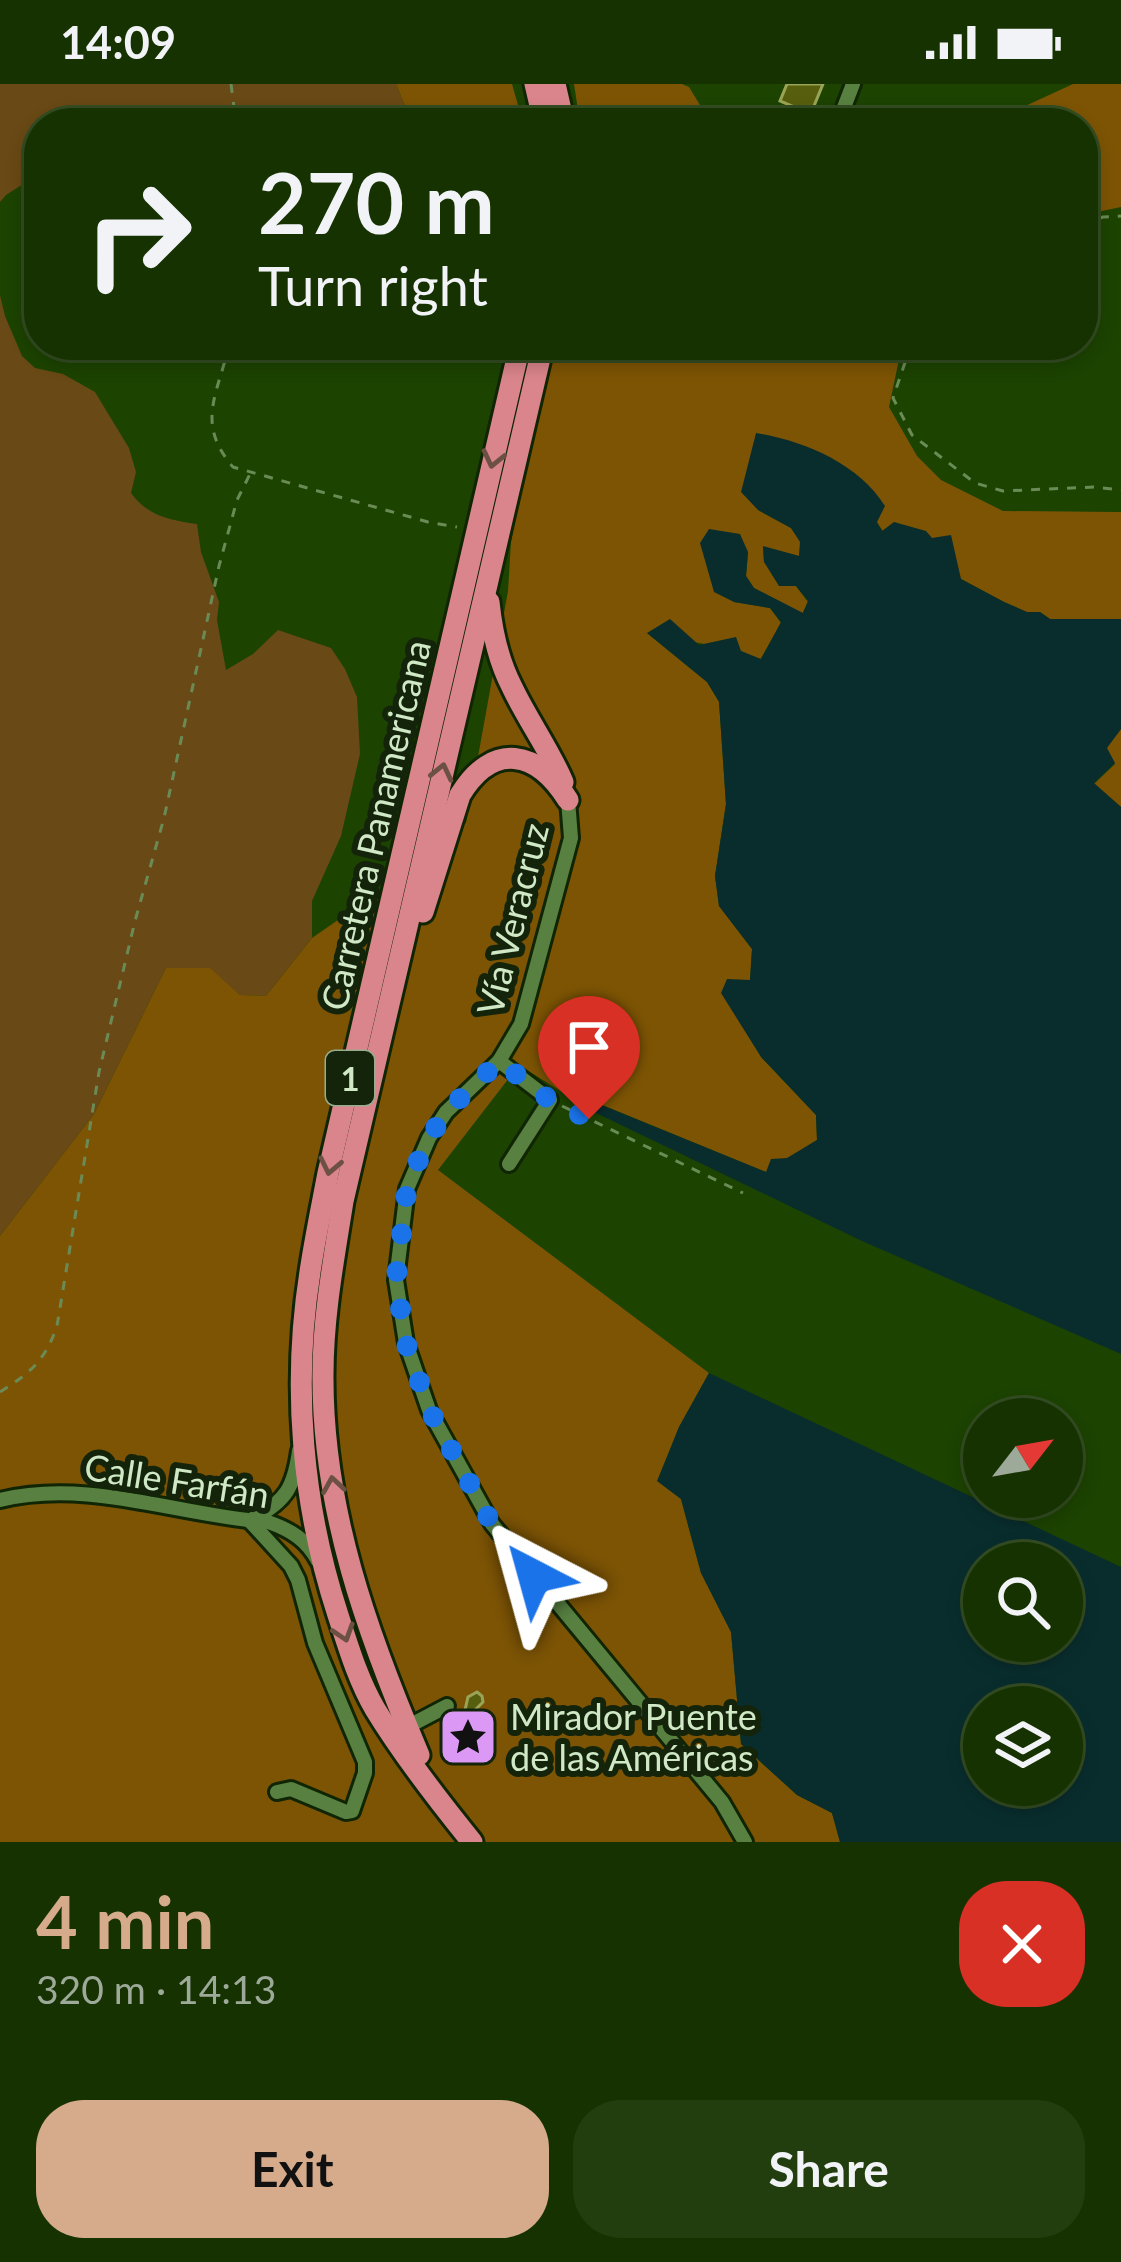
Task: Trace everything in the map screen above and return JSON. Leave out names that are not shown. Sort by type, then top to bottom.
[{"type":"highway","name":"Carretera Panamericana","points":[[472,1842],[374,1706],[352,1660],[324,1571],[309,1499],[302,1425],[302,1344],[328,1172],[517,360]]},
{"type":"highway","name":"Carretera Panamericana","points":[[435,1794],[362,1613],[347,1561],[333,1494],[322,1373],[336,1243],[539,360]]},
{"type":"highway","points":[[489,575],[492,630],[499,658],[555,762],[568,800]]},
{"type":"highway","points":[[378,1049],[460,795],[471,778],[498,760],[522,759],[538,765],[568,800]]},
{"type":"street","name":"Vía Veracruz","points":[[568,800],[571,838],[521,1024],[499,1061],[446,1112],[407,1189],[396,1280],[406,1343],[429,1409],[492,1524],[722,1802],[745,1842]]},
{"type":"street","points":[[499,1061],[550,1100],[508,1164]]},
{"type":"street","points":[[277,1792],[291,1789],[352,1811],[365,1762],[315,1643],[298,1580],[249,1520],[278,1503],[292,1484],[302,1425]]},
{"type":"street","name":"Calle Farfán","points":[[0,1500],[22,1494],[78,1493],[268,1522],[302,1539],[324,1571]]},
{"type":"street","points":[[407,1727],[447,1706]]},
{"type":"path","points":[[225,360],[212,400],[212,429],[217,449],[233,467],[428,522],[477,530]]},
{"type":"path","points":[[906,360],[893,398],[912,435],[975,483],[1003,491],[1121,490]]},
{"type":"path","points":[[0,1393],[26,1376],[48,1351],[57,1326],[99,1072],[164,818],[219,566],[237,500],[250,474]]},
{"type":"path","points":[[550,1100],[743,1193]]},
{"type":"shaded area","points":[[0,84],[396,84],[406,108],[24,108],[24,183],[0,202]]},
{"type":"shaded area","points":[[396,84],[512,84],[519,108],[406,108]]},
{"type":"shaded area","points":[[574,84],[682,84],[702,108],[578,108]]},
{"type":"shaded area","points":[[1073,84],[1121,84],[1121,207],[1098,212],[1098,108],[1021,108]]},
{"type":"shaded area","points":[[0,295],[24,360],[95,392],[129,448],[136,472],[131,493],[160,516],[197,524],[201,552],[219,602],[217,620],[226,670],[253,654],[278,630],[331,648],[357,697],[360,754],[341,836],[312,901],[312,938],[266,996],[240,995],[209,968],[166,968],[94,1114],[0,1236]]},
{"type":"shaded area","points":[[547,360],[899,360],[889,407],[917,456],[941,480],[1003,511],[1121,512],[1121,619],[1050,619],[961,579],[931,539],[883,531],[877,523],[758,510],[791,528],[801,542],[799,556],[763,547],[764,562],[796,586],[808,602],[802,614],[754,588],[746,576],[748,552],[734,602],[770,608],[781,623],[760,660],[741,651],[647,633],[707,682],[719,701],[726,804],[715,876],[719,906],[752,949],[750,981],[761,1057],[816,1115],[817,1140],[766,1172],[600,1104],[594,1112],[519,1065],[438,1170],[709,1373],[679,1427],[658,1481],[681,1499],[701,1573],[731,1632],[741,1744],[797,1795],[832,1813],[840,1842],[0,1842],[0,1236],[94,1114],[166,968],[210,968],[240,995],[266,996],[312,938],[466,823],[508,591],[511,542]]},
{"type":"shaded area","points":[[1121,729],[1121,807],[1094,784],[1115,764],[1106,748]]},
{"type":"water","points":[[756,433],[811,448],[845,466],[885,506],[877,522],[882,531],[894,522],[926,531],[932,538],[951,535],[961,579],[1004,602],[1050,619],[1121,619],[1121,729],[1107,748],[1115,763],[1094,783],[1121,807],[1121,1354],[862,1241],[594,1112],[599,1104],[766,1172],[771,1159],[787,1158],[817,1140],[816,1115],[761,1057],[721,993],[727,979],[750,980],[752,949],[719,906],[715,876],[726,804],[719,702],[707,682],[647,633],[670,619],[699,645],[736,637],[741,651],[761,659],[781,622],[770,608],[734,602],[714,592],[700,543],[709,529],[740,534],[748,552],[746,576],[754,588],[803,613],[808,601],[796,586],[779,586],[764,562],[763,546],[799,556],[800,542],[791,528],[758,510],[741,492]]},
{"type":"water","points":[[709,1373],[963,1493],[963,1518],[1017,1518],[1068,1542],[963,1542],[963,1662],[1083,1662],[1083,1549],[1121,1567],[1121,1842],[840,1842],[832,1813],[797,1795],[741,1744],[731,1632],[701,1573],[681,1499],[657,1481],[679,1427]]},
{"type":"building","points":[[787,84],[823,84],[813,108],[791,108],[780,101]]},
{"type":"building","points":[[477,1692],[483,1702],[462,1723],[468,1697]]},
{"type":"place","name":"Mirador Puente de las Américas","points":[[468,1737]]},
{"type":"route","points":[[534,1576],[492,1524],[429,1409],[406,1343],[396,1280],[403,1213],[407,1189],[429,1138],[446,1112],[499,1061],[550,1100],[589,1119]]}]
